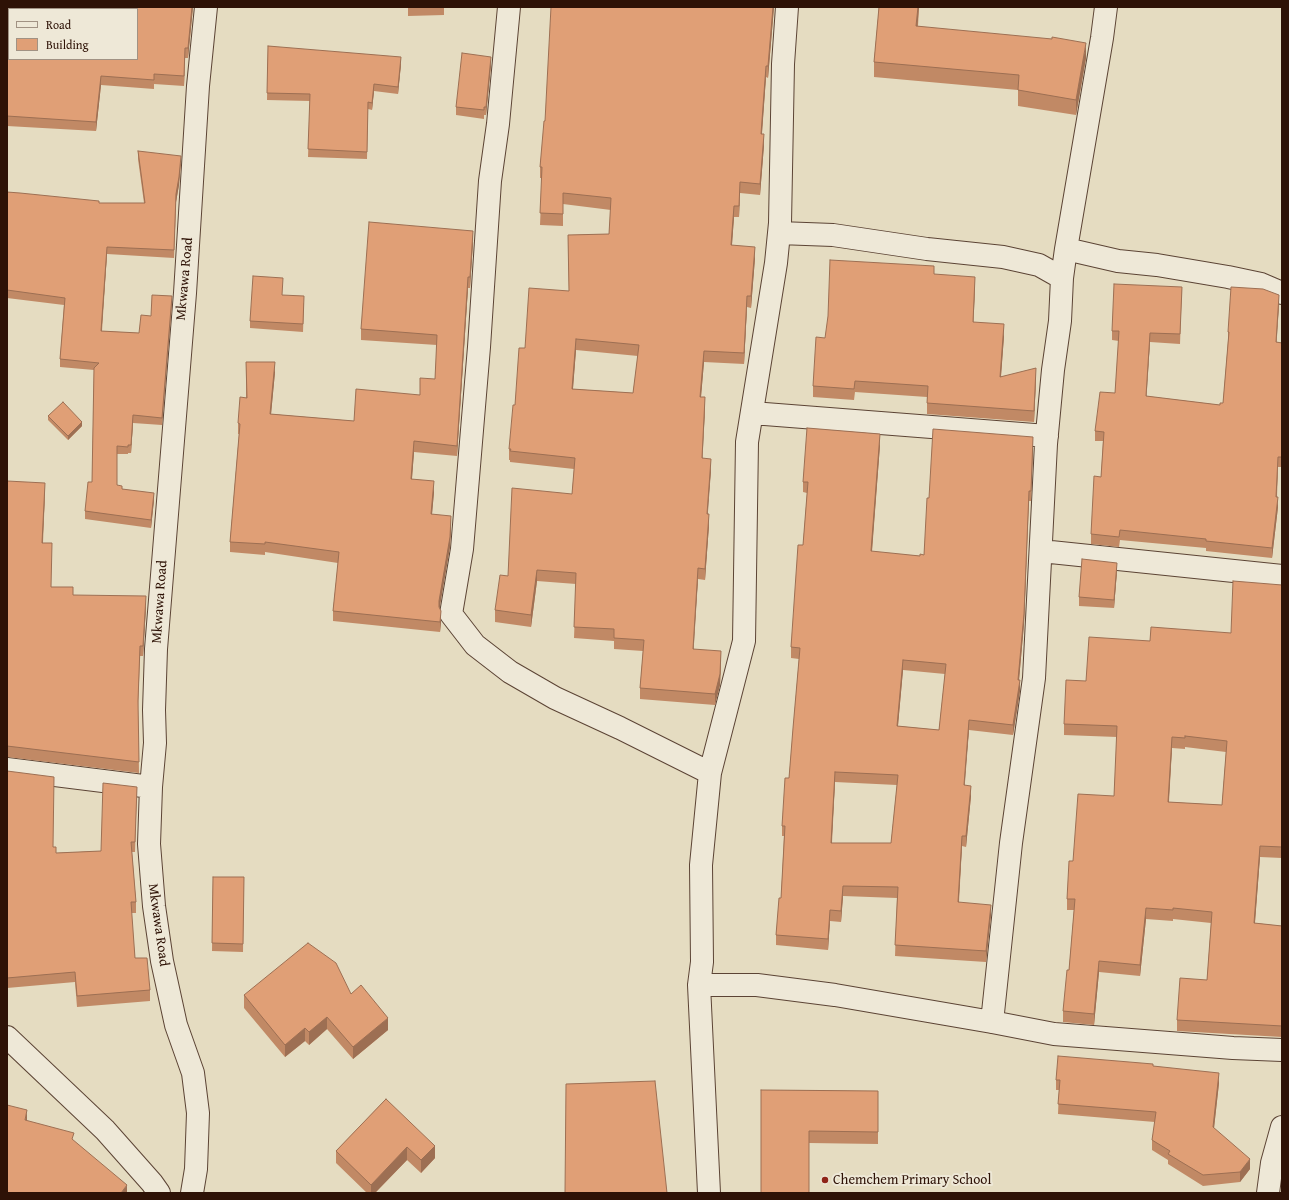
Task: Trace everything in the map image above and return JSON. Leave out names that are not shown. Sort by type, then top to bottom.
[{"type":"street","name":"Mkwawa Road","points":[[192,1193],[196,1169],[198,1113],[193,1074],[176,1025],[162,961],[155,913],[149,844],[151,787],[155,743],[154,710],[158,626],[186,277],[198,86],[206,7]]},
{"type":"street","points":[[509,7],[490,181],[479,347],[462,549],[451,614],[475,645],[510,672],[555,698],[620,728],[710,773]]},
{"type":"street","points":[[709,1193],[699,985],[702,962],[702,865],[710,773],[744,641],[747,442],[776,263],[779,233],[783,64],[787,7]]},
{"type":"street","points":[[992,1022],[1011,843],[1034,678],[1047,436],[1053,370],[1060,320],[1062,278],[1106,7]]},
{"type":"street","points":[[779,233],[833,235],[927,249],[1002,257],[1039,265],[1062,278]]},
{"type":"street","points":[[1066,249],[1118,261],[1157,265],[1248,281],[1261,284],[1282,293]]},
{"type":"street","points":[[752,413],[1047,436]]},
{"type":"street","points":[[1041,552],[1282,576]]},
{"type":"street","points":[[7,769],[151,787]]},
{"type":"street","points":[[699,985],[757,985],[835,996],[992,1022],[1054,1034],[1233,1048],[1282,1050]]},
{"type":"street","points":[[7,1037],[105,1130],[159,1193]]},
{"type":"street","points":[[1268,1193],[1272,1163],[1282,1127]]},
{"type":"building","points":[[7,7],[192,7],[188,48],[185,48],[184,76],[154,74],[154,80],[101,76],[96,122],[7,116]]},
{"type":"building","points":[[551,7],[773,7],[768,66],[766,66],[761,134],[764,134],[760,184],[740,182],[739,206],[734,206],[731,245],[755,247],[751,296],[747,296],[744,353],[704,351],[700,397],[705,397],[702,458],[711,459],[705,569],[698,568],[693,649],[721,651],[720,674],[715,694],[640,688],[644,640],[614,638],[614,629],[574,627],[576,573],[537,570],[531,615],[495,610],[500,575],[508,576],[512,488],[572,494],[575,458],[510,451],[511,449],[509,449],[513,405],[515,405],[519,348],[525,348],[529,288],[569,291],[568,235],[609,234],[611,198],[563,193],[563,214],[540,213],[542,167],[540,167],[545,121]],"holes":[[[576,339],[639,345],[633,393],[572,389]]]},
{"type":"building","points":[[879,7],[918,7],[916,26],[1052,39],[1052,37],[1086,43],[1076,100],[1018,90],[1019,75],[874,62]]},
{"type":"building","points":[[268,46],[401,57],[398,87],[374,84],[372,103],[368,102],[367,152],[308,149],[310,94],[267,93]]},
{"type":"building","points":[[462,53],[491,57],[486,107],[484,107],[484,110],[456,107]]},
{"type":"building","points":[[138,151],[181,156],[176,194],[174,250],[107,247],[101,331],[139,333],[141,315],[151,316],[152,295],[172,296],[162,418],[133,415],[131,445],[128,445],[128,447],[117,446],[117,485],[122,486],[122,489],[154,493],[151,520],[85,511],[88,482],[92,482],[94,368],[99,363],[60,359],[65,298],[7,290],[7,192],[99,201],[99,203],[145,203]]},
{"type":"building","points":[[369,222],[473,231],[470,277],[468,277],[457,446],[414,441],[411,479],[434,481],[431,514],[451,516],[450,537],[439,601],[441,611],[440,622],[333,611],[339,552],[265,542],[265,544],[230,542],[240,424],[238,423],[240,397],[247,398],[246,362],[275,362],[270,414],[354,421],[356,389],[420,395],[420,378],[435,379],[437,335],[361,329]]},
{"type":"building","points":[[830,260],[934,266],[934,274],[975,277],[973,322],[1004,324],[1000,377],[1036,368],[1034,411],[927,403],[928,386],[855,381],[854,389],[813,386],[816,337],[825,338],[828,316]]},
{"type":"building","points":[[253,276],[283,278],[282,295],[304,296],[303,324],[250,321]]},
{"type":"building","points":[[1114,284],[1182,287],[1180,334],[1150,333],[1146,396],[1220,405],[1220,403],[1223,403],[1231,287],[1263,289],[1279,295],[1276,342],[1282,343],[1282,457],[1278,457],[1276,497],[1278,497],[1272,548],[1120,530],[1119,537],[1091,534],[1094,476],[1101,477],[1104,432],[1095,431],[1100,392],[1115,393],[1119,331],[1112,331]]},
{"type":"building","points":[[63,402],[82,422],[68,436],[48,416]]},
{"type":"building","points":[[807,428],[880,434],[871,551],[920,556],[920,554],[924,555],[933,429],[1033,437],[1031,491],[1029,491],[1024,614],[1018,680],[1020,680],[1013,725],[969,720],[964,785],[971,786],[966,836],[962,836],[958,902],[991,905],[986,951],[895,945],[898,887],[843,886],[841,911],[830,910],[828,939],[776,935],[779,898],[781,898],[785,826],[782,826],[785,778],[789,778],[800,648],[791,647],[798,545],[803,545],[808,482],[803,482]],"holes":[[[903,660],[946,664],[939,730],[897,726]],[[835,772],[898,775],[891,843],[831,843]]]},
{"type":"building","points":[[7,481],[45,483],[42,543],[52,543],[51,587],[73,587],[73,595],[146,596],[143,646],[140,646],[138,701],[139,762],[7,746]]},
{"type":"building","points":[[1082,559],[1117,563],[1114,600],[1079,597]]},
{"type":"building","points":[[1233,581],[1282,585],[1282,847],[1260,846],[1254,923],[1282,926],[1282,1026],[1177,1020],[1180,978],[1207,980],[1212,912],[1173,908],[1173,910],[1146,908],[1140,965],[1099,961],[1094,1014],[1063,1011],[1067,970],[1069,970],[1075,899],[1067,899],[1069,861],[1073,861],[1078,794],[1114,796],[1117,726],[1064,724],[1066,680],[1086,681],[1089,637],[1150,641],[1151,627],[1231,633]],"holes":[[[1185,736],[1227,741],[1222,805],[1168,802],[1172,737],[1185,738]]]},
{"type":"building","points":[[7,771],[54,777],[53,847],[56,847],[56,853],[101,851],[103,783],[137,787],[135,842],[131,842],[136,902],[131,902],[135,958],[147,958],[150,990],[77,996],[75,972],[7,978]]},
{"type":"building","points":[[213,877],[244,877],[243,944],[212,943]]},
{"type":"building","points":[[308,943],[336,963],[351,994],[361,985],[388,1018],[353,1047],[327,1017],[309,1032],[305,1028],[285,1045],[244,995]]},
{"type":"building","points":[[1058,1056],[1153,1064],[1153,1066],[1219,1073],[1213,1127],[1250,1159],[1240,1172],[1203,1175],[1168,1154],[1170,1151],[1152,1140],[1156,1112],[1058,1104],[1060,1080],[1056,1080]]},
{"type":"building","points":[[655,1081],[667,1193],[565,1193],[566,1084]]},
{"type":"building","points":[[761,1090],[878,1091],[878,1132],[809,1131],[809,1193],[761,1193]]},
{"type":"building","points":[[386,1099],[435,1146],[421,1160],[407,1147],[371,1185],[336,1151]]},
{"type":"building","points":[[7,1105],[27,1110],[25,1120],[74,1133],[72,1139],[127,1185],[121,1193],[7,1193]]},
{"type":"place","name":"Chemchem Primary School","points":[[825,1180]]}]
